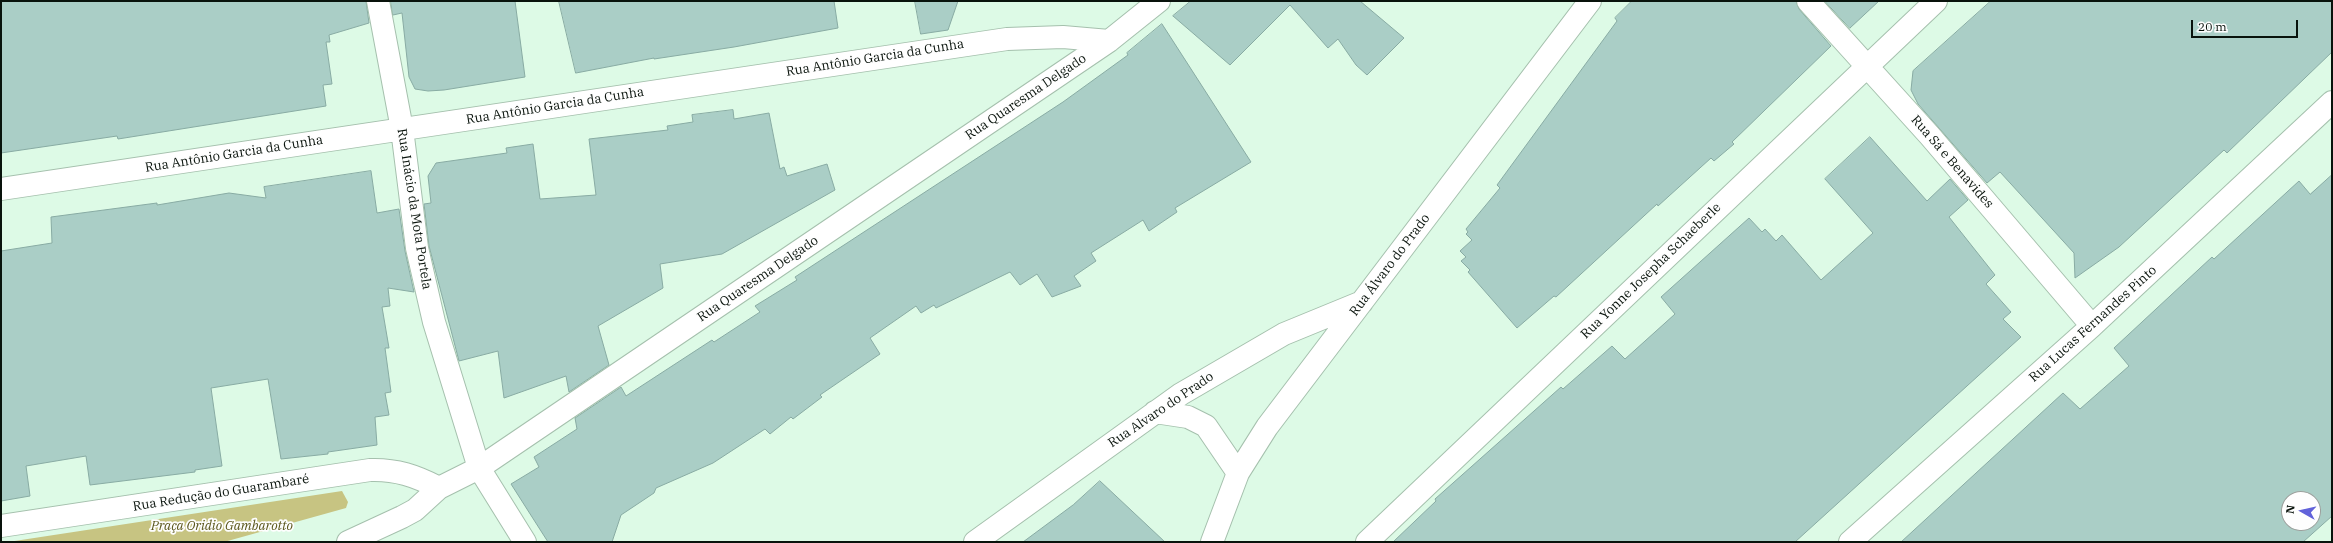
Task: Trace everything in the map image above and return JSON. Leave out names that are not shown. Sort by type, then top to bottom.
[{"type":"street","name":"Rua Inácio da Mota Portela","points":[[378,1],[402,129],[418,248],[434,322],[479,468],[525,542]]},
{"type":"street","name":"Rua Quaresma Delgado","points":[[348,542],[415,510],[439,488],[479,468],[1109,41],[1159,1]]},
{"type":"street","name":"Rua Álvaro do Prado","points":[[1212,542],[1238,473],[1267,427],[1590,1]]},
{"type":"street","name":"Rua Sá e Benavides","points":[[1808,1],[1930,136],[2092,326]]},
{"type":"street","name":"Rua Yonne Josepha Schaeberle","points":[[1367,542],[1936,1]]},
{"type":"street","name":"Rua Antônio Garcia da Cunha","points":[[1,189],[1007,39],[1063,37],[1109,41]]},
{"type":"street","name":"Rua Lucas Fernandes Pinto","points":[[1850,542],[2092,326],[2332,102]]},
{"type":"street","name":"Rua Alvaro do Prado","points":[[975,542],[1181,394],[1284,334],[1362,302]]},
{"type":"street","points":[[1155,412],[1188,417],[1206,426],[1238,473]]},
{"type":"street","name":"Rua Redução do Guarambaré","points":[[1,526],[370,470],[390,469],[416,476],[439,488]]},
{"type":"green space","name":"Praça Oridio Gambarotto","points":[[342,491],[348,502],[346,508],[224,542],[8,542]]},
{"type":"building","points":[[1,1],[366,1],[369,23],[329,35],[330,42],[326,42],[332,84],[323,85],[326,106],[118,139],[117,136],[1,153]]},
{"type":"building","points":[[391,1],[515,1],[525,77],[444,90],[428,91],[415,89],[409,77],[402,13],[393,15]]},
{"type":"building","points":[[559,1],[834,1],[838,28],[734,47],[654,58],[576,73]]},
{"type":"building","points":[[915,1],[958,1],[948,30],[921,34]]},
{"type":"building","points":[[1191,1],[1360,1],[1404,38],[1367,75],[1356,65],[1338,39],[1328,48],[1290,5],[1230,65],[1173,16]]},
{"type":"building","points":[[1632,1],[1796,1],[1799,9],[1831,46],[1732,142],[1734,144],[1714,161],[1711,158],[1658,206],[1657,204],[1556,297],[1554,296],[1517,328],[1468,272],[1470,270],[1461,261],[1466,257],[1460,251],[1472,240],[1466,234],[1468,232],[1466,229],[1500,188],[1497,185],[1617,21],[1615,18]]},
{"type":"building","points":[[1825,1],[1879,1],[1850,28]]},
{"type":"building","points":[[1991,1],[2332,1],[2332,52],[2227,153],[2224,150],[2119,247],[2075,278],[2074,253],[2000,172],[1987,183],[1918,104],[1911,90],[1913,71]]},
{"type":"building","points":[[1162,24],[1251,162],[1175,208],[1177,212],[1149,231],[1143,220],[1091,253],[1096,261],[1074,276],[1081,286],[1052,297],[1037,274],[1020,285],[1010,272],[936,308],[934,305],[921,313],[916,306],[870,338],[880,354],[820,395],[822,397],[793,419],[791,417],[770,434],[765,429],[713,463],[656,488],[654,493],[621,515],[612,542],[548,542],[511,484],[539,467],[534,457],[577,429],[575,418],[621,387],[626,396],[712,340],[714,342],[760,312],[755,306],[797,280],[795,277],[1063,102],[1128,55],[1127,53]]},
{"type":"building","points":[[733,110],[734,119],[769,113],[780,169],[784,167],[787,176],[827,164],[835,190],[722,254],[660,264],[663,288],[598,326],[609,365],[569,392],[566,376],[504,398],[498,351],[459,361],[429,246],[424,204],[431,203],[428,176],[436,163],[507,153],[506,148],[533,144],[540,199],[596,195],[589,139],[668,130],[667,126],[693,122],[692,115]]},
{"type":"building","points":[[1870,137],[1927,201],[1950,179],[1968,200],[1949,217],[1995,275],[1986,284],[2011,312],[2003,319],[2021,337],[1795,542],[1393,542],[1436,501],[1435,499],[1561,387],[1563,389],[1612,346],[1625,359],[1675,314],[1661,297],[1749,218],[1762,232],[1765,229],[1776,241],[1782,235],[1821,280],[1873,233],[1825,179]]},
{"type":"building","points":[[371,171],[377,213],[399,209],[405,251],[414,292],[388,288],[390,306],[382,307],[389,348],[385,348],[391,392],[385,393],[389,415],[375,417],[377,445],[328,452],[328,454],[281,459],[268,379],[211,388],[222,466],[195,470],[195,472],[90,485],[86,456],[26,466],[30,496],[1,501],[1,251],[52,243],[51,217],[157,203],[157,205],[229,193],[266,198],[264,187]]},
{"type":"building","points":[[2332,175],[2332,516],[2321,526],[2321,491],[2281,491],[2281,531],[2315,531],[2303,542],[1901,542],[2063,393],[2080,409],[2129,366],[2114,348],[2212,257],[2214,259],[2299,181],[2310,194]]},
{"type":"building","points":[[1100,481],[1165,542],[1023,542],[1073,505]]}]
